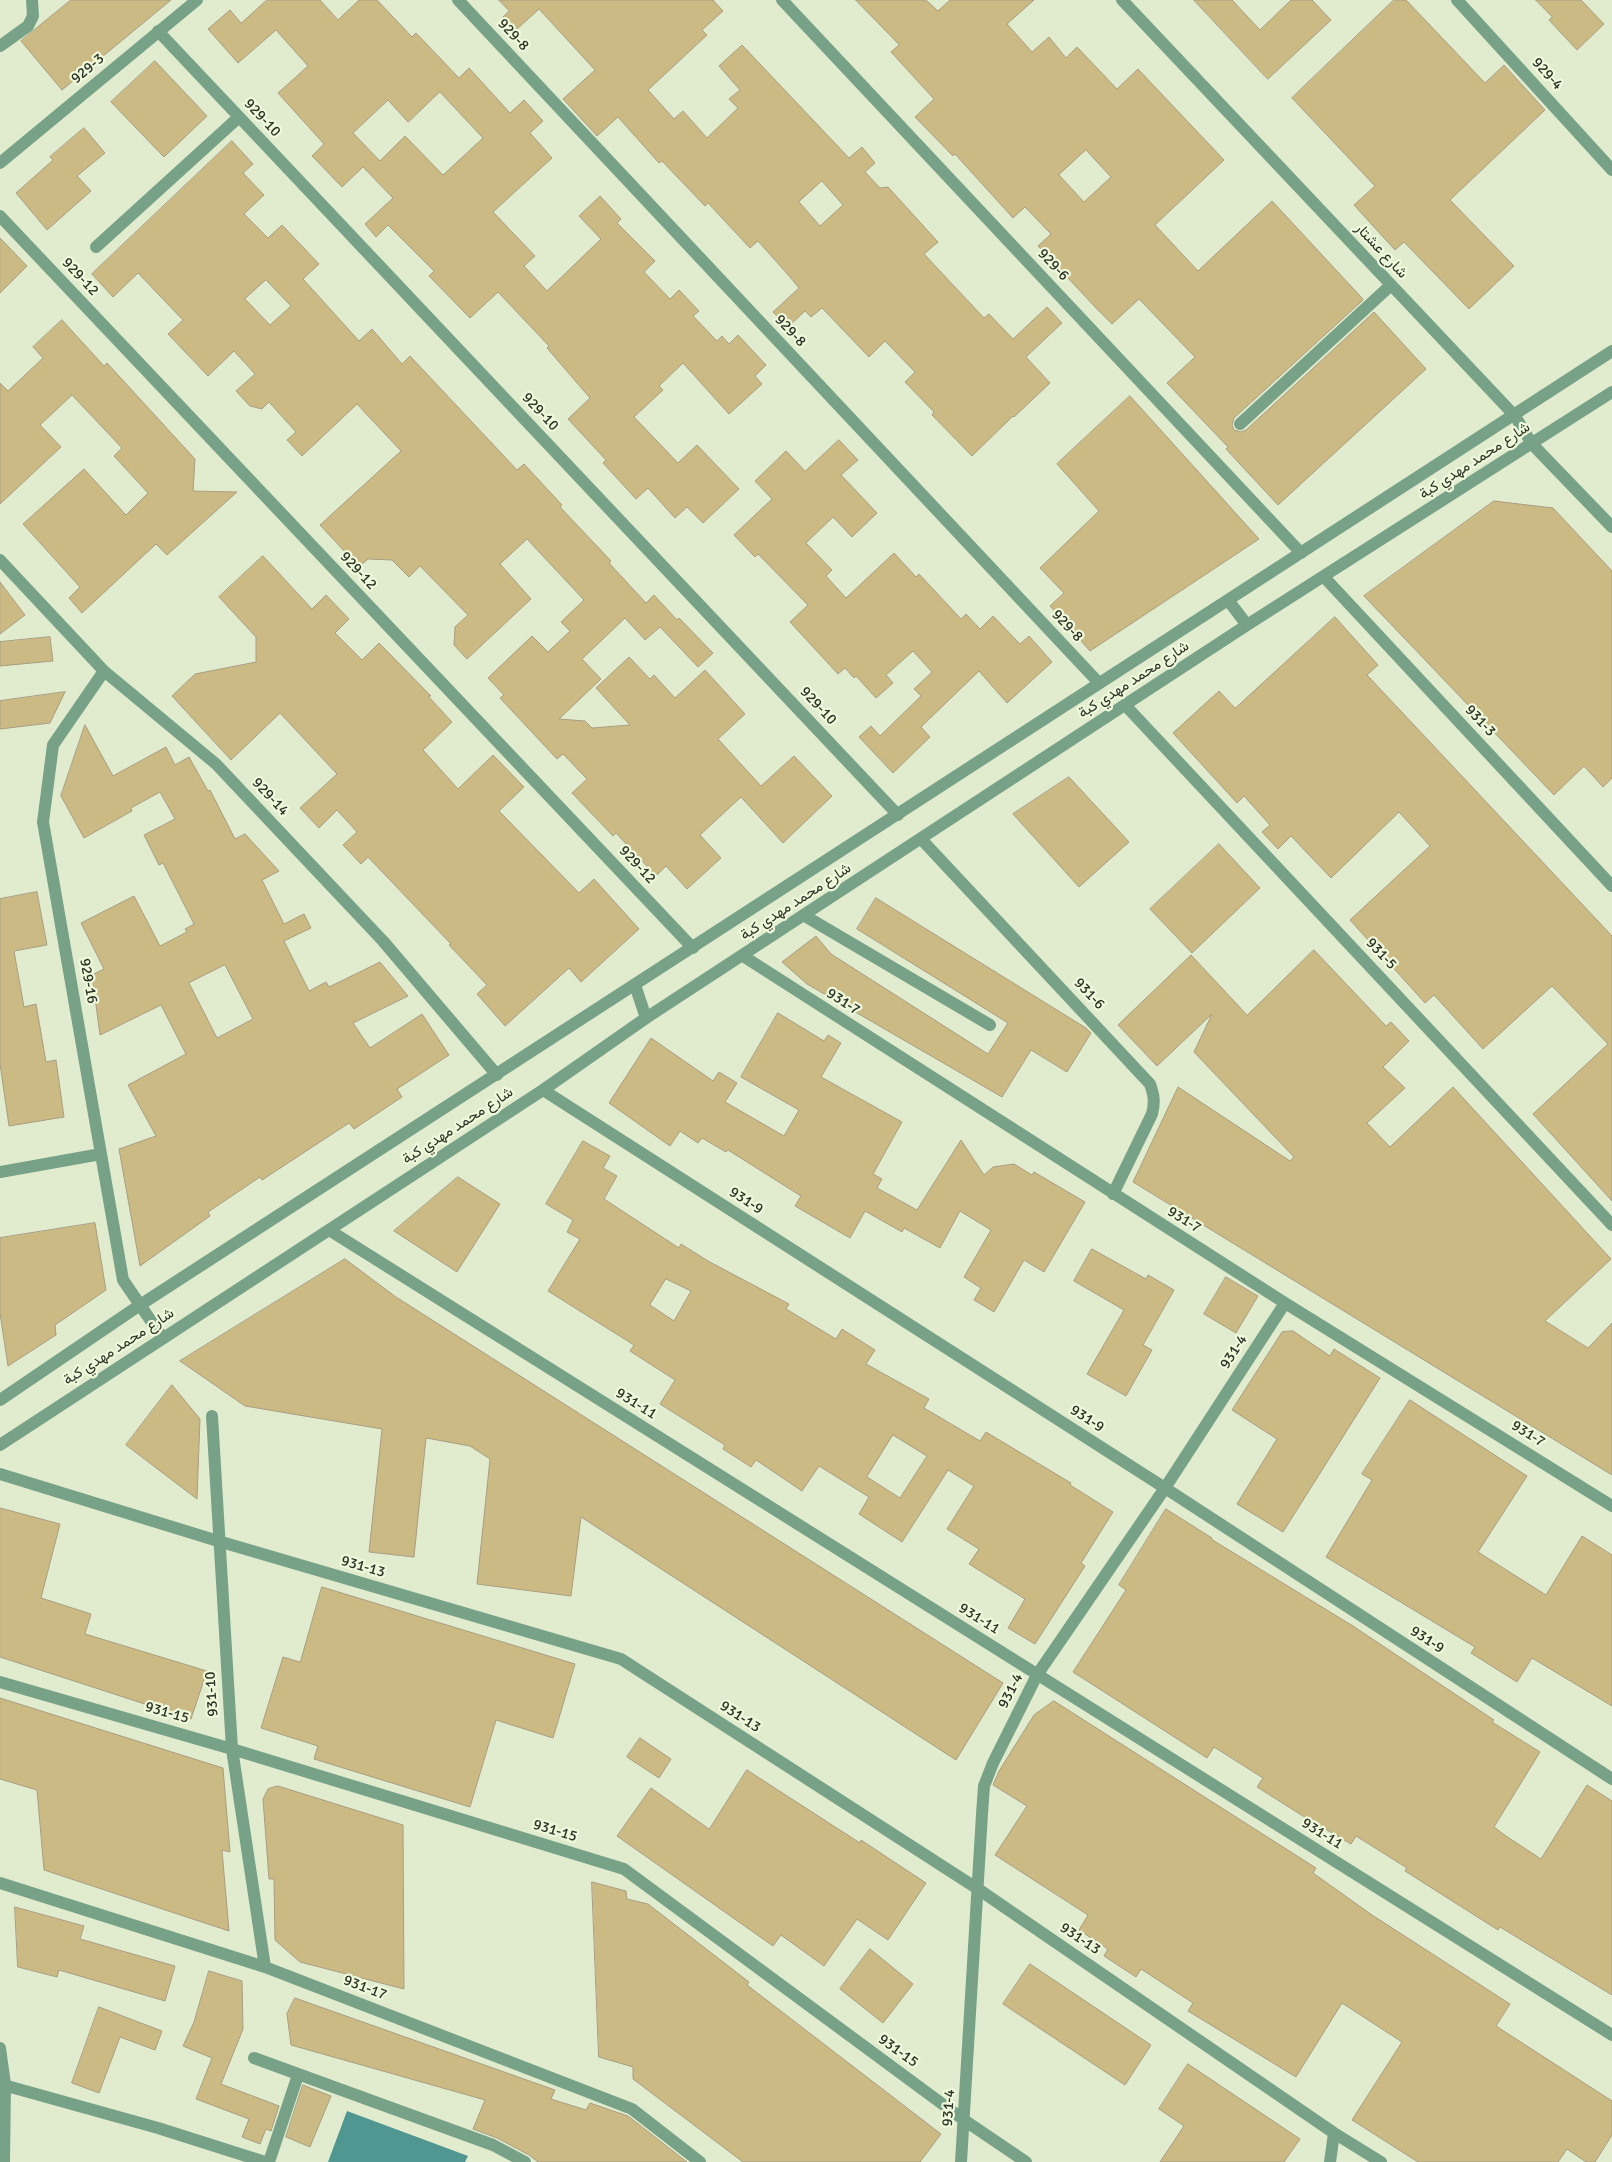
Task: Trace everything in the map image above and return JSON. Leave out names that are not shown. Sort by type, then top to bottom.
[{"type":"street","points":[[0,46],[28,26],[33,16],[32,0]]},
{"type":"street","name":"929-3","points":[[0,163],[197,0]]},
{"type":"street","name":"929-8","points":[[458,0],[1099,684]]},
{"type":"street","name":"929-6","points":[[782,0],[1301,552]]},
{"type":"street","name":"شارع عشتار","points":[[1122,0],[1515,416],[1532,444],[1612,527]]},
{"type":"street","name":"929-4","points":[[1457,0],[1612,170]]},
{"type":"street","name":"929-10","points":[[158,32],[898,815]]},
{"type":"street","points":[[96,247],[239,117]]},
{"type":"street","name":"929-12","points":[[0,216],[693,948]]},
{"type":"street","points":[[1240,424],[1391,285]]},
{"type":"street","name":"شارع محمد مهدي كبة","points":[[0,1400],[140,1305],[1301,552],[1515,416],[1612,351]]},
{"type":"street","name":"شارع محمد مهدي كبة","points":[[0,1444],[543,1090],[646,1018],[922,840],[1247,626],[1612,392]]},
{"type":"street","name":"929-14","points":[[0,560],[104,671],[216,764],[383,941],[497,1075]]},
{"type":"street","name":"931-3","points":[[1324,578],[1612,886]]},
{"type":"street","points":[[1228,600],[1247,626]]},
{"type":"street","name":"929-16","points":[[104,671],[53,746],[44,822],[123,1280],[162,1338]]},
{"type":"street","name":"931-5","points":[[1126,706],[1612,1225]]},
{"type":"street","name":"931-6","points":[[922,840],[1150,1084],[1154,1094],[1152,1114],[1113,1194]]},
{"type":"street","points":[[805,916],[990,1025]]},
{"type":"street","name":"931-7","points":[[742,956],[1285,1303],[1612,1506]]},
{"type":"street","points":[[635,985],[646,1018]]},
{"type":"street","name":"931-9","points":[[543,1090],[1165,1488],[1612,1779]]},
{"type":"street","points":[[0,1172],[101,1154]]},
{"type":"street","name":"931-11","points":[[329,1230],[1612,2035]]},
{"type":"street","name":"931-4","points":[[961,2162],[984,1786],[993,1763],[1037,1675],[1165,1488],[1285,1303]]},
{"type":"street","name":"931-10","points":[[212,1416],[218,1541],[232,1749],[265,1968]]},
{"type":"street","name":"931-13","points":[[0,1474],[218,1541],[621,1660],[978,1889],[1334,2133],[1381,2162]]},
{"type":"street","name":"931-15","points":[[0,1682],[232,1749],[624,1869],[964,2120],[1026,2162]]},
{"type":"street","name":"931-17","points":[[0,1883],[265,1968],[632,2109],[700,2162]]},
{"type":"street","points":[[0,2048],[3,2084],[4,2162]]},
{"type":"street","points":[[254,2058],[494,2145],[525,2162]]},
{"type":"street","points":[[269,2162],[298,2075]]},
{"type":"street","points":[[3,2084],[158,2128],[265,2162]]},
{"type":"street","points":[[1330,2162],[1334,2133]]},
{"type":"water","points":[[347,2111],[468,2156],[465,2162],[328,2162]]},
{"type":"building","points":[[71,0],[171,0],[62,90],[21,41]]},
{"type":"building","points":[[267,0],[320,0],[338,20],[359,0],[377,0],[412,37],[416,33],[459,78],[469,68],[510,113],[524,100],[543,121],[530,133],[552,158],[493,212],[535,256],[524,266],[547,291],[601,239],[579,216],[600,196],[621,219],[617,223],[655,261],[644,272],[670,299],[679,290],[699,311],[693,316],[717,341],[722,336],[729,344],[738,335],[766,365],[755,376],[762,384],[729,414],[683,363],[659,386],[663,390],[634,417],[678,463],[697,445],[739,489],[703,523],[687,507],[675,518],[648,488],[636,499],[603,463],[606,460],[568,419],[590,398],[547,348],[549,346],[498,292],[470,318],[429,276],[434,271],[388,225],[376,237],[365,224],[393,198],[363,167],[342,187],[312,156],[324,144],[278,93],[308,66],[276,30],[238,63],[208,29],[230,10],[241,23]],"holes":[[[440,92],[483,138],[443,175],[405,136],[380,161],[353,133],[388,100],[408,122]]]},
{"type":"building","points":[[499,0],[713,0],[723,11],[702,30],[707,35],[648,90],[674,119],[683,111],[707,138],[738,108],[729,99],[740,90],[719,66],[742,45],[849,158],[862,147],[875,163],[865,172],[880,188],[888,187],[938,242],[924,254],[984,318],[989,314],[1013,339],[1047,307],[1062,323],[1026,357],[1050,383],[972,456],[932,415],[934,412],[905,382],[915,372],[885,341],[869,357],[822,308],[811,317],[805,311],[788,327],[773,312],[799,288],[790,277],[758,241],[750,248],[708,203],[705,206],[662,161],[659,163],[618,117],[597,136],[563,99],[595,70],[539,9],[516,30],[503,17],[509,11]],"holes":[[[822,181],[843,205],[820,226],[799,202]]]},
{"type":"building","points":[[856,0],[926,0],[938,11],[950,0],[1034,0],[1007,24],[1032,52],[1049,37],[1066,58],[1077,47],[1117,89],[1138,69],[1224,160],[1155,225],[1198,271],[1272,201],[1362,298],[1363,300],[1234,418],[1232,425],[1234,430],[1241,432],[1246,430],[1374,312],[1426,369],[1278,505],[1226,449],[1228,447],[1167,383],[1195,357],[1139,299],[1112,324],[1038,246],[1051,234],[1025,207],[1013,218],[955,154],[953,156],[915,117],[934,99],[891,52],[899,45]],"holes":[[[1086,150],[1111,177],[1084,202],[1059,175]]]},
{"type":"building","points":[[1194,0],[1232,0],[1260,30],[1291,0],[1312,0],[1331,20],[1268,79]]},
{"type":"building","points":[[1394,0],[1406,0],[1485,83],[1504,65],[1545,110],[1450,200],[1514,266],[1469,309],[1404,242],[1395,250],[1354,205],[1375,186],[1292,98]]},
{"type":"building","points":[[1536,0],[1581,0],[1604,24],[1577,50],[1549,20],[1552,17]]},
{"type":"building","points":[[155,61],[207,116],[164,157],[111,102]]},
{"type":"building","points":[[84,128],[105,153],[77,176],[91,191],[47,230],[16,193],[53,160],[50,157]]},
{"type":"building","points":[[232,141],[253,164],[243,173],[264,195],[244,214],[268,238],[282,225],[319,264],[303,279],[359,341],[372,329],[402,364],[410,356],[517,470],[524,464],[562,505],[560,507],[611,561],[609,563],[646,603],[654,595],[677,620],[679,618],[713,653],[698,667],[660,627],[645,640],[625,618],[582,659],[601,679],[559,719],[585,721],[592,728],[630,725],[596,688],[629,657],[650,679],[654,675],[675,698],[705,670],[745,714],[718,739],[761,786],[794,756],[832,796],[783,843],[741,797],[700,835],[721,858],[687,889],[666,866],[656,876],[616,833],[613,836],[572,793],[587,779],[563,754],[557,759],[500,698],[504,695],[488,678],[532,636],[548,652],[570,631],[561,622],[584,600],[527,539],[500,564],[531,599],[467,659],[454,645],[455,627],[468,615],[420,566],[409,577],[392,560],[368,559],[359,567],[320,525],[401,451],[357,404],[302,456],[287,440],[296,432],[269,402],[262,409],[250,406],[236,391],[255,374],[234,351],[208,376],[168,334],[183,320],[138,273],[113,297],[92,274]],"holes":[[[266,280],[291,306],[270,325],[245,299]]]},
{"type":"building","points":[[0,238],[27,266],[0,293]]},
{"type":"building","points":[[62,320],[104,366],[107,363],[195,459],[193,491],[237,492],[167,555],[156,544],[82,613],[69,598],[80,587],[23,524],[84,469],[126,515],[148,493],[114,456],[122,448],[72,395],[40,425],[61,447],[0,504],[0,383],[8,391],[43,358],[33,347]]},
{"type":"building","points":[[1130,396],[1259,539],[1090,651],[1050,606],[1064,593],[1040,568],[1099,511],[1057,464]]},
{"type":"building","points":[[839,440],[858,460],[841,475],[877,513],[852,537],[833,517],[806,543],[832,570],[826,576],[846,598],[894,553],[916,577],[919,574],[961,619],[966,614],[980,629],[993,616],[1020,644],[1029,636],[1052,662],[1007,703],[979,671],[921,727],[930,737],[893,773],[859,737],[871,726],[880,736],[921,696],[914,689],[932,672],[913,651],[886,675],[893,683],[876,698],[856,676],[854,678],[845,668],[838,674],[790,622],[808,605],[758,554],[755,557],[734,535],[772,499],[755,481],[786,451],[805,471]]},
{"type":"building","points":[[1494,501],[1553,508],[1612,571],[1612,778],[1603,787],[1584,766],[1554,795],[1364,596]]},
{"type":"building","points":[[263,556],[312,609],[326,595],[349,619],[335,633],[362,660],[379,643],[431,696],[428,696],[452,722],[423,750],[458,789],[493,755],[524,787],[499,811],[579,893],[594,879],[639,929],[581,982],[569,968],[505,1026],[477,994],[487,985],[449,945],[451,944],[368,857],[361,864],[343,845],[357,832],[337,810],[319,828],[300,808],[337,774],[280,713],[231,760],[172,696],[195,674],[256,662],[256,637],[219,597]]},
{"type":"building","points":[[0,582],[25,615],[0,634]]},
{"type":"building","points":[[1335,617],[1378,665],[1367,675],[1612,936],[1612,1201],[1533,1114],[1608,1044],[1552,986],[1483,1049],[1434,995],[1425,1003],[1350,920],[1430,846],[1399,812],[1331,878],[1291,836],[1278,849],[1262,832],[1270,825],[1244,796],[1237,803],[1173,733],[1219,691],[1235,708]]},
{"type":"building","points":[[50,637],[53,661],[0,666],[0,642]]},
{"type":"building","points":[[65,692],[50,723],[0,729],[0,701]]},
{"type":"building","points":[[85,725],[113,776],[166,747],[175,765],[189,757],[208,791],[210,790],[235,839],[245,834],[279,871],[262,880],[284,924],[304,914],[311,928],[284,941],[309,991],[326,982],[329,987],[380,962],[408,996],[353,1023],[370,1048],[422,1014],[449,1055],[397,1089],[402,1097],[354,1129],[349,1123],[262,1180],[260,1177],[208,1212],[210,1216],[140,1266],[119,1149],[156,1136],[128,1085],[186,1054],[161,1005],[100,1035],[92,975],[104,969],[81,923],[134,896],[160,946],[187,932],[185,929],[194,924],[163,863],[159,865],[144,835],[175,819],[160,792],[131,808],[132,811],[84,838],[61,796]],"holes":[[[225,965],[253,1019],[217,1038],[189,983]]]},
{"type":"building","points":[[1069,777],[1129,842],[1079,887],[1013,814]]},
{"type":"building","points":[[1219,844],[1260,888],[1192,953],[1150,909]]},
{"type":"building","points":[[37,892],[47,945],[14,951],[24,1007],[36,1004],[46,1062],[56,1060],[64,1117],[9,1126],[0,1064],[0,899]]},
{"type":"building","points":[[876,898],[1086,1028],[1091,1033],[1067,1072],[1031,1050],[1002,1097],[807,984],[782,962],[816,936],[831,954],[988,1054],[1008,1023],[857,929]]},
{"type":"building","points":[[1314,950],[1386,1026],[1391,1022],[1409,1041],[1383,1067],[1405,1088],[1367,1123],[1390,1147],[1453,1087],[1611,1259],[1545,1321],[1588,1348],[1612,1323],[1612,1475],[1133,1182],[1178,1087],[1290,1161],[1294,1157],[1194,1052],[1212,1014],[1157,1066],[1118,1025],[1191,955],[1247,1015]]},
{"type":"building","points":[[778,1013],[824,1041],[828,1035],[841,1043],[821,1077],[902,1122],[873,1174],[882,1179],[877,1188],[917,1210],[961,1140],[984,1175],[993,1167],[1014,1164],[1032,1175],[1034,1172],[1085,1202],[1044,1272],[1024,1260],[994,1312],[974,1300],[981,1288],[964,1277],[991,1230],[960,1211],[940,1248],[904,1228],[902,1232],[865,1211],[850,1238],[795,1206],[801,1196],[728,1150],[726,1152],[702,1138],[698,1143],[680,1131],[670,1146],[609,1103],[651,1038],[713,1081],[719,1072],[737,1083],[725,1102],[784,1136],[799,1110],[741,1077]]},
{"type":"building","points":[[583,1141],[610,1156],[603,1168],[617,1176],[604,1199],[679,1248],[681,1244],[708,1261],[789,1304],[786,1309],[836,1339],[842,1329],[875,1350],[866,1364],[929,1399],[924,1408],[980,1441],[986,1432],[1071,1483],[1070,1485],[1113,1512],[1081,1563],[1085,1566],[1035,1644],[1008,1628],[1025,1599],[969,1564],[979,1549],[947,1529],[974,1486],[948,1470],[902,1542],[859,1514],[869,1497],[819,1466],[802,1491],[756,1460],[751,1467],[723,1449],[725,1445],[660,1404],[675,1380],[630,1351],[634,1345],[548,1291],[580,1239],[567,1232],[573,1220],[546,1204]],"holes":[[[666,1279],[691,1291],[674,1321],[650,1305]],[[893,1435],[927,1456],[900,1498],[867,1477]]]},
{"type":"building","points":[[458,1177],[500,1204],[457,1272],[394,1231]]},
{"type":"building","points":[[95,1223],[106,1290],[55,1325],[56,1335],[8,1366],[0,1313],[0,1238]]},
{"type":"building","points":[[1092,1249],[1146,1279],[1148,1275],[1174,1290],[1143,1345],[1152,1350],[1126,1396],[1087,1374],[1124,1310],[1074,1281]]},
{"type":"building","points":[[345,1259],[396,1297],[1003,1683],[956,1760],[581,1517],[571,1596],[477,1584],[490,1459],[470,1446],[426,1438],[414,1557],[369,1552],[382,1429],[245,1406],[180,1361]]},
{"type":"building","points":[[1226,1277],[1258,1296],[1236,1333],[1204,1314]]},
{"type":"building","points":[[1293,1331],[1330,1356],[1334,1349],[1380,1378],[1283,1532],[1237,1504],[1277,1439],[1232,1410],[1282,1332]]},
{"type":"building","points":[[172,1385],[200,1419],[197,1499],[126,1445]]},
{"type":"building","points":[[1410,1400],[1527,1476],[1478,1552],[1546,1595],[1582,1536],[1612,1555],[1612,1706],[1532,1658],[1517,1682],[1471,1653],[1475,1647],[1326,1557],[1372,1480],[1362,1474]]},
{"type":"building","points":[[0,1508],[60,1524],[41,1598],[91,1614],[85,1634],[207,1671],[191,1719],[0,1657]]},
{"type":"building","points":[[1166,1509],[1211,1539],[1353,1626],[1494,1720],[1492,1722],[1540,1752],[1494,1827],[1541,1859],[1587,1785],[1612,1801],[1612,1995],[1500,1927],[1498,1930],[1405,1871],[1407,1868],[1356,1836],[1351,1844],[1303,1816],[1257,1787],[1263,1778],[1214,1747],[1207,1758],[1073,1672],[1126,1590],[1119,1585]]},
{"type":"building","points":[[322,1587],[575,1664],[553,1738],[496,1720],[470,1807],[314,1759],[318,1746],[261,1728],[283,1657],[300,1662]]},
{"type":"building","points":[[0,1698],[223,1768],[230,1852],[222,1850],[229,1931],[44,1870],[37,1790],[0,1779]]},
{"type":"building","points":[[1054,1701],[1316,1868],[1313,1873],[1372,1915],[1510,2004],[1496,2026],[1612,2101],[1612,2135],[1595,2162],[1586,2162],[1567,2149],[1558,2162],[1418,2162],[1352,2120],[1402,2042],[1342,2003],[1296,2077],[1188,2011],[1193,2003],[1141,1969],[1136,1977],[1104,1956],[1108,1949],[1079,1930],[1088,1915],[995,1855],[1027,1806],[993,1785],[999,1771],[1034,1715]]},
{"type":"building","points":[[640,1738],[671,1759],[659,1778],[627,1757]]},
{"type":"building","points":[[747,1770],[860,1843],[861,1840],[926,1883],[888,1940],[857,1919],[824,1966],[781,1935],[773,1946],[617,1836],[651,1788],[709,1829]]},
{"type":"building","points":[[278,1786],[403,1825],[404,1989],[300,1962],[275,1940],[274,1879],[269,1879],[263,1799],[268,1789]]},
{"type":"building","points":[[592,1882],[626,1891],[627,1899],[648,1904],[749,1982],[747,1985],[941,2134],[920,2162],[743,2162],[633,2079],[633,2067],[599,2057]]},
{"type":"building","points":[[15,1907],[84,1926],[80,1939],[175,1966],[165,2001],[59,1970],[57,1977],[18,1967]]},
{"type":"building","points":[[870,1949],[913,1984],[883,2023],[840,1989]]},
{"type":"building","points":[[1030,1964],[1151,2045],[1125,2085],[1003,2004]]},
{"type":"building","points":[[209,1971],[242,1981],[243,2029],[221,2084],[279,2106],[271,2131],[266,2129],[260,2144],[242,2137],[249,2119],[196,2099],[212,2058],[183,2046],[194,2022]]},
{"type":"building","points":[[295,1998],[555,2090],[551,2099],[586,2110],[590,2103],[628,2116],[687,2162],[538,2162],[497,2138],[473,2129],[485,2100],[291,2045],[287,2014]]},
{"type":"building","points":[[99,2007],[162,2031],[155,2050],[120,2037],[99,2093],[72,2083]]},
{"type":"building","points":[[1188,2064],[1300,2139],[1284,2162],[1160,2162],[1184,2126],[1159,2109]]},
{"type":"building","points":[[303,2085],[331,2096],[310,2147],[286,2137]]}]
